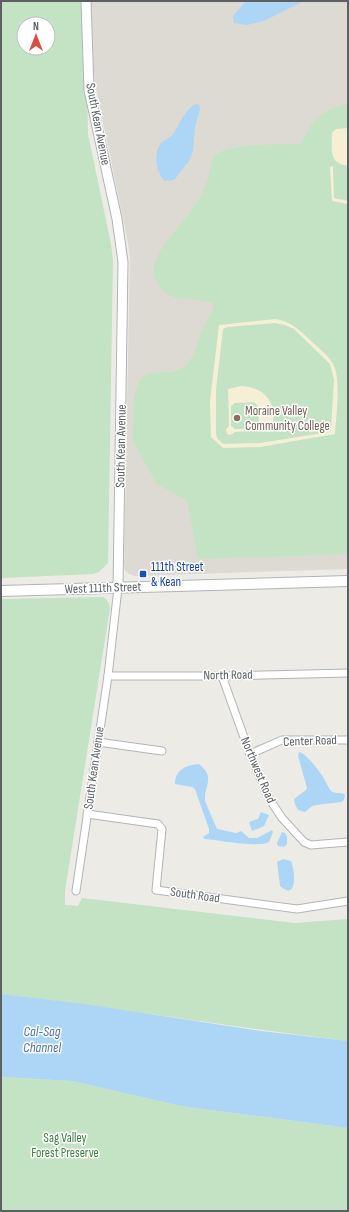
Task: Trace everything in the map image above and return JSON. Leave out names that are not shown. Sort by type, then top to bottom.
[{"type":"main road","name":"West 111th Street","points":[[1,591],[348,581]]},
{"type":"street","name":"South Kean Avenue","points":[[76,891],[108,676],[118,588],[123,262],[117,219],[89,90],[86,1]]},
{"type":"street","name":"North Road","points":[[108,676],[222,676],[348,673]]},
{"type":"street","name":"Northwest Road","points":[[222,676],[250,754],[270,800],[282,818],[304,842],[311,846],[348,842]]},
{"type":"street","name":"Center Road","points":[[250,754],[282,740],[348,740]]},
{"type":"street","points":[[98,742],[162,751]]},
{"type":"street","name":"South Road","points":[[87,814],[158,824],[162,829],[156,890],[297,909],[348,901]]},
{"type":"shaded area","name":"Moraine Valley Community College","points":[[91,1],[348,1],[348,569],[135,576],[129,574],[125,570],[130,256],[95,83],[92,51]]},
{"type":"green space","points":[[1,1],[85,1],[88,134],[113,260],[108,563],[99,572],[93,574],[1,578]]},
{"type":"green space","points":[[348,104],[348,554],[198,559],[187,500],[157,484],[133,441],[134,398],[138,384],[144,376],[152,373],[171,372],[185,367],[195,353],[201,332],[214,308],[213,304],[207,301],[176,298],[164,291],[157,283],[154,275],[156,259],[165,243],[202,194],[208,178],[213,156],[232,148],[243,146],[300,144],[310,127],[318,118],[332,109]]},
{"type":"green space","points":[[104,597],[109,603],[110,608],[65,891],[65,905],[78,906],[82,898],[295,923],[348,919],[348,1041],[1,994],[1,599]]},
{"type":"green space","name":"Sag Valley Forest Preserve","points":[[1,1077],[72,1081],[181,1106],[348,1128],[348,1211],[1,1211]]},
{"type":"sand","points":[[348,128],[348,166],[337,162],[332,154],[332,133],[336,129]]},
{"type":"sand","points":[[333,166],[334,198],[348,201],[348,204],[332,201],[330,167]]},
{"type":"sand","points":[[275,319],[280,320],[297,329],[323,351],[332,362],[336,372],[338,399],[335,434],[260,447],[223,448],[211,437],[210,401],[219,325]],"holes":[[[275,323],[294,329],[330,364],[334,380],[331,429],[329,432],[260,443],[223,444],[217,438],[216,434],[216,390],[223,329],[228,327]]]},
{"type":"sand","points":[[241,386],[250,387],[264,394],[269,399],[272,406],[273,421],[271,430],[235,432],[230,435],[227,434],[226,429],[229,426],[228,389]],"holes":[[[254,402],[258,406],[259,425],[255,429],[235,429],[231,426],[231,406],[235,403]]]},
{"type":"water","points":[[246,1],[304,1],[266,20],[247,25],[234,23],[233,16]]},
{"type":"water","points":[[196,104],[199,105],[200,109],[195,127],[193,151],[189,161],[174,180],[165,181],[159,173],[157,163],[156,157],[159,147],[161,143],[174,133],[189,109]]},
{"type":"water","points":[[299,752],[309,759],[323,777],[331,791],[345,795],[344,800],[341,802],[312,806],[305,812],[298,810],[294,799],[307,788],[298,756]]},
{"type":"water","points":[[199,764],[207,773],[208,781],[205,801],[217,829],[236,833],[241,831],[249,838],[257,838],[272,830],[273,832],[269,842],[264,844],[248,844],[205,839],[203,837],[209,833],[209,829],[195,789],[192,787],[175,784],[175,779],[182,769]]},
{"type":"water","points":[[261,812],[269,815],[264,826],[252,831],[249,822],[258,819]]},
{"type":"water","points":[[282,832],[287,836],[287,844],[284,847],[278,846],[277,843]]},
{"type":"water","points":[[283,859],[291,861],[294,871],[294,883],[290,890],[286,890],[280,886],[277,862]]},
{"type":"water","name":"Cal-Sag Channel","points":[[1,994],[84,1004],[261,1031],[348,1041],[348,1128],[181,1106],[72,1081],[1,1077]]},
{"type":"place","name":"Moraine Valley Community College","points":[[237,418]]},
{"type":"place","name":"111th Street & Kean","points":[[143,574]]}]
